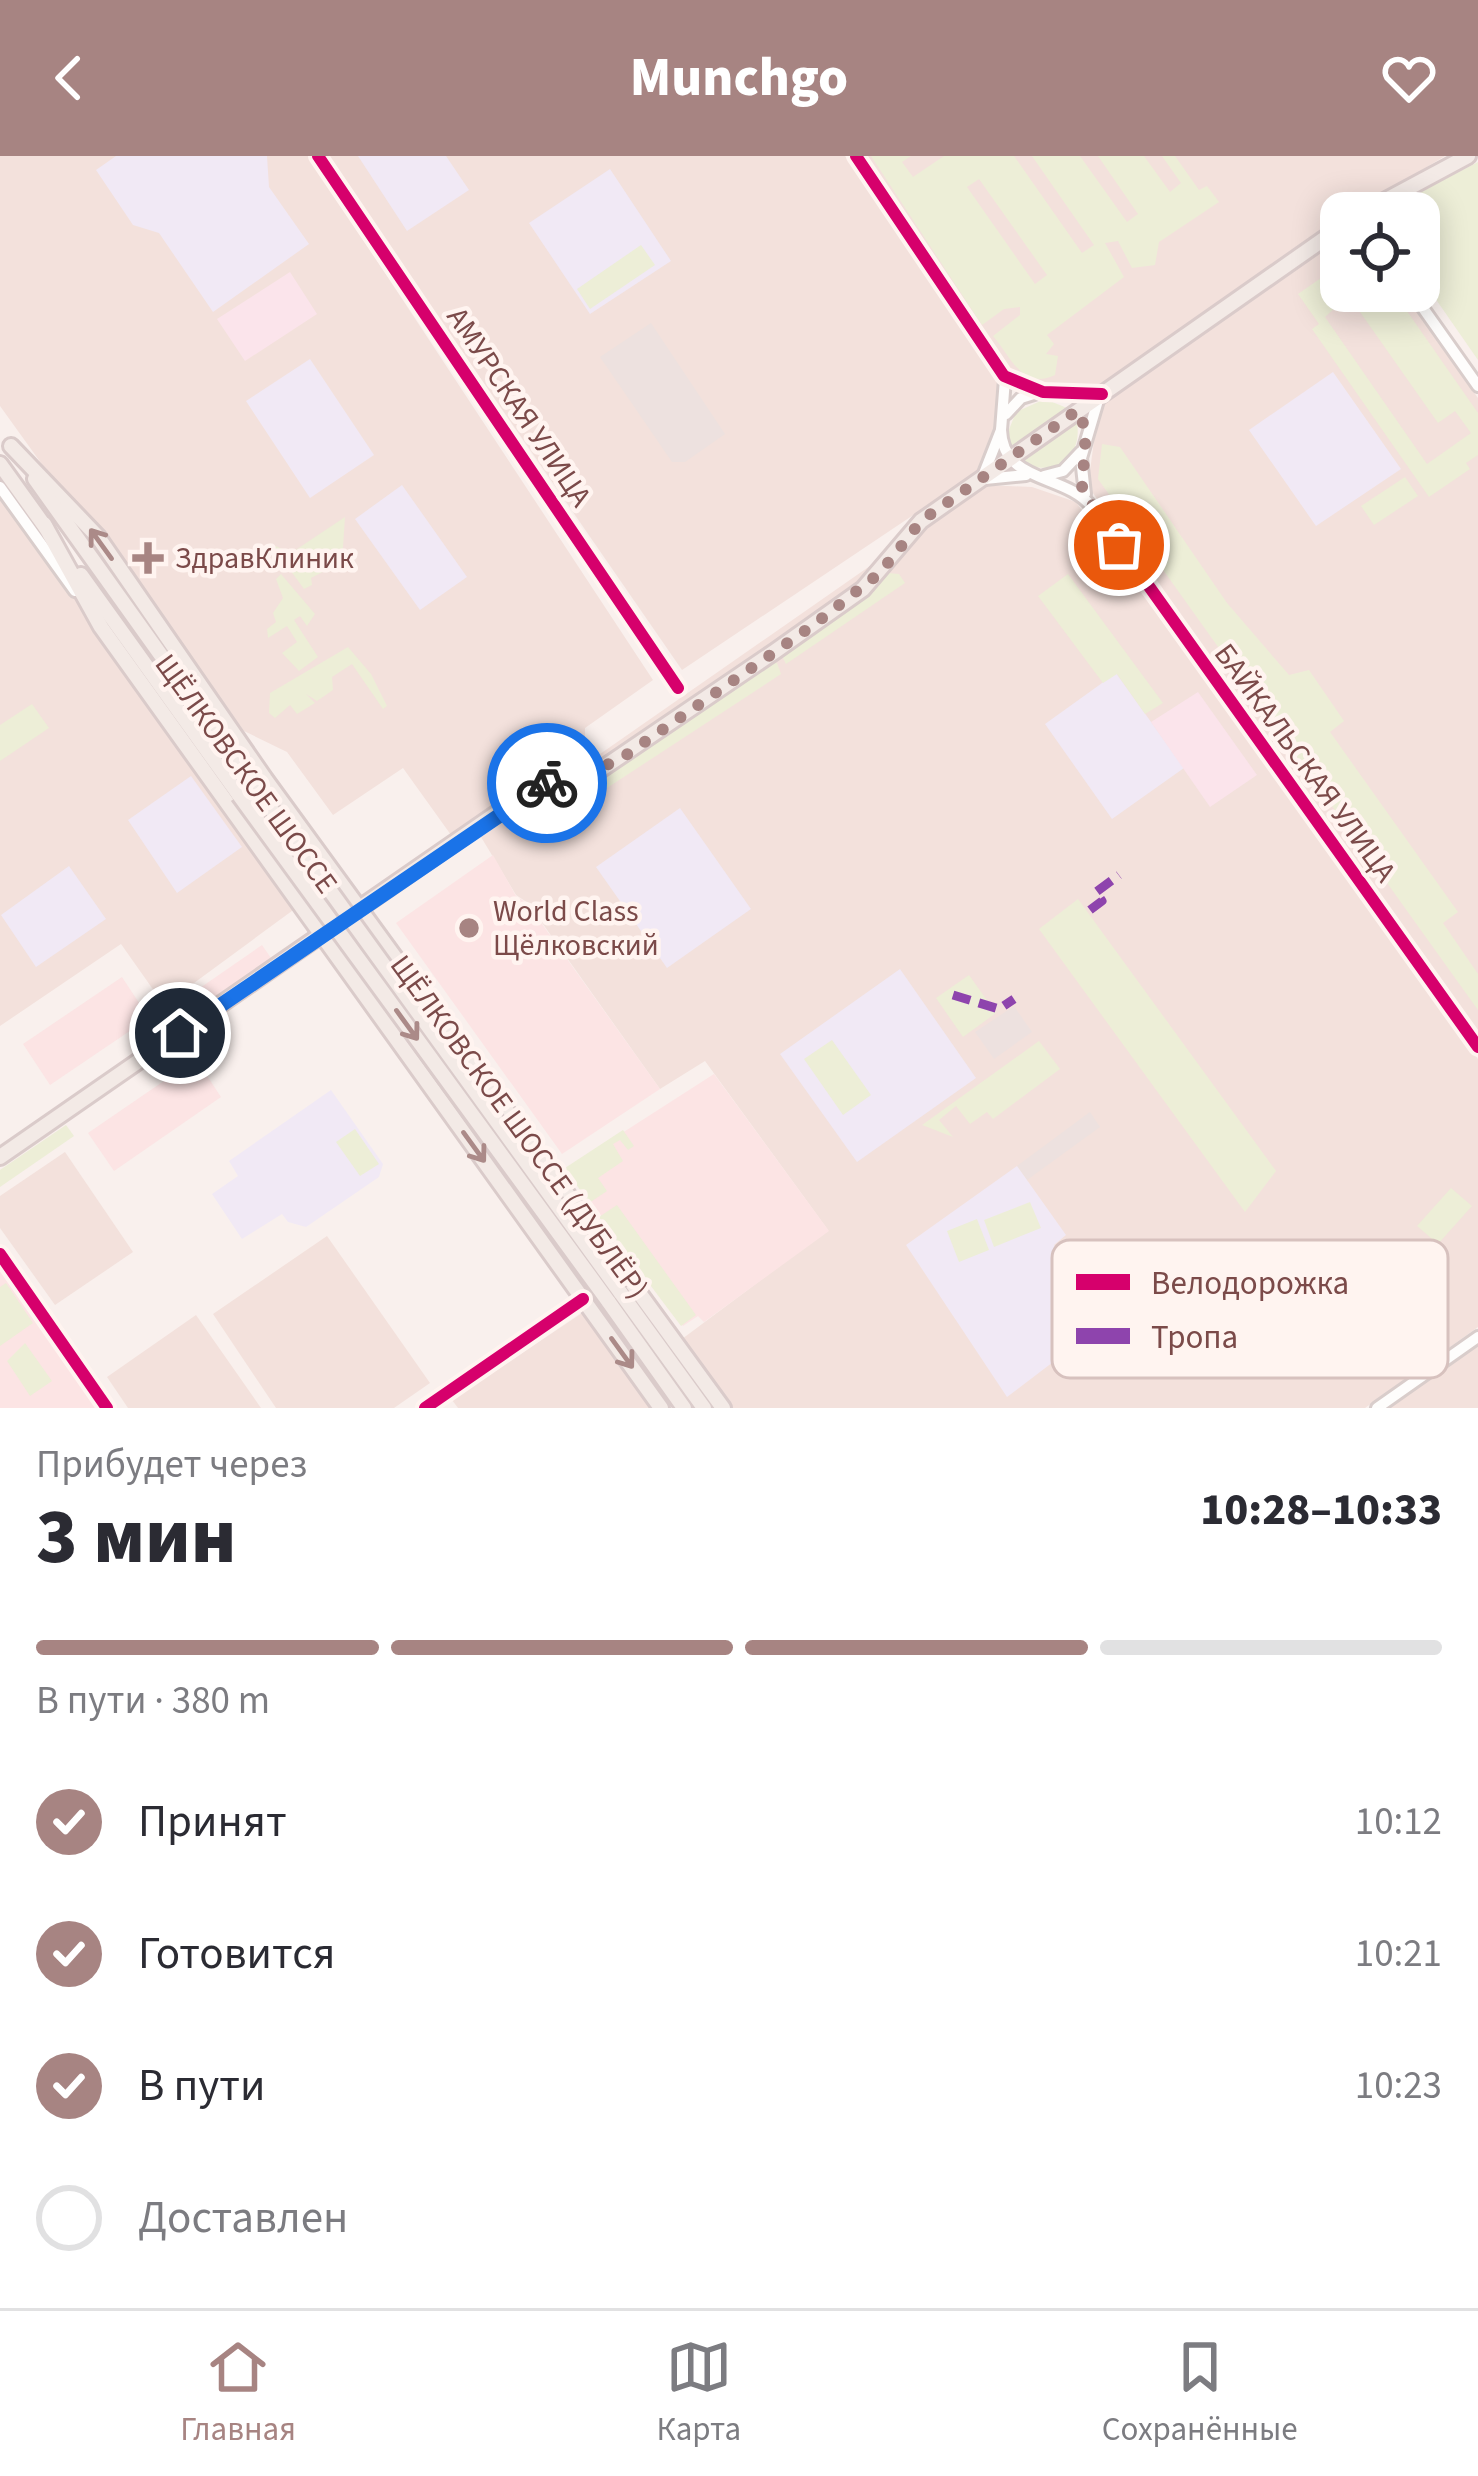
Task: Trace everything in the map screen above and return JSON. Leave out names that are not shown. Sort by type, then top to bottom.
[{"type":"main road","points":[[1396,192],[1468,156]]},
{"type":"main road","points":[[0,1157],[539,784],[584,777],[626,755],[863,589],[921,521],[1320,242]]},
{"type":"main road","name":"ЩЁЛКОВСКОЕ ШОССЕ","points":[[0,431],[614,1297],[684,1408]]},
{"type":"main road","name":"ЩЁЛКОВСКОЕ ШОССЕ (ДУБЛЁР)","points":[[11,446],[98,537],[723,1408]]},
{"type":"main road","name":"ЩЁЛКОВСКОЕ ШОССЕ","points":[[0,464],[239,795],[614,1297],[704,1408]]},
{"type":"main road","points":[[44,524],[101,627]]},
{"type":"main road","name":"ЩЁЛКОВСКОЕ ШОССЕ (ДУБЛЁР)","points":[[101,627],[661,1408]]},
{"type":"main road","points":[[363,995],[360,970],[365,962],[380,956],[401,965]]},
{"type":"street","name":"АМУРСКАЯ УЛИЦА","points":[[318,156],[678,688]]},
{"type":"street","points":[[856,156],[1004,376],[1078,410],[1084,446],[1064,471],[976,482]]},
{"type":"street","points":[[1426,312],[1478,386]]},
{"type":"street","points":[[976,482],[990,467],[1002,427],[1004,376]]},
{"type":"street","points":[[1047,392],[1102,394],[1084,446],[1081,481],[1092,508],[1078,491],[1032,475],[1009,459],[1002,427],[1022,398],[1047,392]]},
{"type":"street","name":"ЩЁЛКОВСКОЕ ШОССЕ (ДУБЛЁР)","points":[[0,487],[101,627]]},
{"type":"street","name":"БАЙКАЛЬСКАЯ УЛИЦА","points":[[1092,508],[1478,1047]]},
{"type":"street","points":[[0,1254],[107,1408]]},
{"type":"street","points":[[425,1408],[583,1299]]},
{"type":"street","points":[[1448,1358],[1478,1337]]},
{"type":"street","points":[[1377,1408],[1420,1378]]},
{"type":"shaded area","points":[[0,156],[308,156],[653,680],[585,728],[585,742],[451,835],[403,768],[333,815],[287,752],[244,731],[106,538],[54,481],[0,406]]},
{"type":"shaded area","points":[[116,156],[267,156],[269,187],[309,244],[213,312],[159,233],[133,225],[96,170]]},
{"type":"shaded area","points":[[327,156],[845,156],[998,381],[995,424],[984,461],[976,473],[682,670]]},
{"type":"shaded area","points":[[358,156],[446,156],[469,190],[407,231]]},
{"type":"shaded area","points":[[860,156],[1445,156],[1386,192],[1320,192],[1320,235],[1100,388],[1085,391],[1008,374]]},
{"type":"shaded area","points":[[610,169],[671,261],[590,314],[529,223]]},
{"type":"shaded area","points":[[1320,251],[1320,312],[1417,312],[1478,398],[1478,1037],[1088,486],[1097,418],[1107,399]]},
{"type":"shaded area","points":[[290,272],[317,314],[245,361],[217,319]]},
{"type":"shaded area","points":[[651,323],[725,434],[685,462],[672,462],[600,357]]},
{"type":"shaded area","points":[[310,359],[374,455],[310,498],[246,401]]},
{"type":"shaded area","points":[[1333,372],[1401,469],[1316,526],[1249,430]]},
{"type":"shaded area","points":[[402,485],[467,577],[420,610],[355,519]]},
{"type":"shaded area","points":[[986,485],[1032,487],[1076,502],[1478,1059],[1478,1327],[1448,1349],[1448,1240],[1052,1240],[1052,1378],[1407,1378],[1365,1408],[732,1408],[682,1339],[828,1230],[705,1061],[660,1089],[528,903],[516,895],[481,837]]},
{"type":"shaded area","points":[[0,495],[296,908],[164,1005],[121,944],[0,1026]]},
{"type":"shaded area","points":[[1116,673],[1184,768],[1112,819],[1045,724]]},
{"type":"shaded area","points":[[1198,692],[1257,775],[1210,807],[1151,722]]},
{"type":"shaded area","points":[[191,776],[242,847],[177,893],[128,820]]},
{"type":"shaded area","points":[[680,808],[751,909],[667,968],[596,867]]},
{"type":"shaded area","points":[[493,855],[516,896],[527,903],[660,1089],[562,1154],[396,923]]},
{"type":"shaded area","points":[[69,866],[106,919],[36,967],[1,915]]},
{"type":"shaded area","points":[[262,945],[271,958],[165,1033],[155,1019]]},
{"type":"shaded area","points":[[900,969],[976,1078],[857,1162],[780,1054]]},
{"type":"shaded area","points":[[122,977],[149,1018],[50,1085],[23,1044]]},
{"type":"shaded area","points":[[1014,1006],[1032,1032],[994,1059],[975,1032]]},
{"type":"shaded area","points":[[196,1059],[221,1097],[114,1171],[88,1133]]},
{"type":"shaded area","points":[[714,1074],[829,1231],[704,1322],[698,1316],[683,1326],[566,1169]]},
{"type":"shaded area","points":[[331,1090],[383,1164],[379,1177],[306,1227],[288,1222],[282,1214],[242,1239],[212,1194],[238,1176],[229,1161]]},
{"type":"shaded area","points":[[1090,1112],[1100,1127],[1027,1180],[1017,1166]]},
{"type":"shaded area","points":[[65,1152],[133,1252],[55,1305],[0,1228],[0,1196]]},
{"type":"shaded area","points":[[1017,1166],[1066,1235],[1052,1240],[1052,1363],[1007,1397],[906,1245]]},
{"type":"shaded area","points":[[327,1236],[430,1383],[394,1408],[276,1408],[213,1314]]},
{"type":"shaded area","points":[[0,1263],[101,1408],[0,1408]]},
{"type":"shaded area","points":[[585,1311],[655,1408],[458,1408],[452,1400]]},
{"type":"shaded area","points":[[196,1315],[261,1408],[128,1408],[107,1377]]},
{"type":"shaded area","points":[[1478,1342],[1478,1408],[1386,1408],[1428,1378],[1448,1378],[1448,1364]]},
{"type":"green space","points":[[871,156],[911,156],[902,162],[913,177],[944,156],[1014,156],[1082,253],[1094,245],[1032,156],[1080,156],[1127,222],[1138,214],[1098,156],[1144,156],[1170,192],[1181,183],[1162,156],[1175,156],[1199,190],[1207,186],[1219,202],[1159,242],[1155,265],[1132,268],[1118,241],[1105,243],[1124,277],[1047,335],[1054,344],[1046,354],[1058,356],[1055,375],[1044,379],[1025,375],[993,336],[1020,315],[1020,307],[1004,309],[982,325]],"holes":[[[979,179],[1047,275],[1035,284],[967,187]]]},
{"type":"green space","points":[[1478,162],[1478,360],[1440,305],[1440,192],[1420,192]]},
{"type":"green space","points":[[641,245],[655,265],[590,309],[577,289]]},
{"type":"green space","points":[[1320,279],[1320,312],[1331,312],[1325,317],[1427,464],[1471,433],[1455,411],[1438,423],[1360,312],[1408,312],[1478,413],[1478,455],[1466,463],[1470,469],[1429,497],[1312,329],[1319,324],[1298,294]]},
{"type":"green space","points":[[1045,399],[1067,408],[1011,447],[1008,432],[1016,412]]},
{"type":"green space","points":[[1077,423],[1075,446],[1063,462],[1044,468],[1021,461]]},
{"type":"green space","points":[[1102,444],[1120,447],[1227,603],[1289,675],[1309,670],[1344,721],[1330,732],[1458,912],[1443,923],[1478,974],[1478,1010],[1098,479]]},
{"type":"green space","points":[[1405,477],[1418,496],[1374,525],[1361,506]]},
{"type":"green space","points":[[345,517],[342,562],[311,578],[312,585],[304,589],[271,544],[291,553]]},
{"type":"green space","points":[[888,573],[899,574],[905,583],[786,664],[781,654]]},
{"type":"green space","points":[[281,574],[315,614],[307,626],[300,616],[294,620],[318,657],[299,671],[282,653],[297,642],[287,626],[268,638],[267,629],[276,622],[273,613],[283,598],[276,579]]},
{"type":"green space","points":[[1068,574],[1163,703],[1145,714],[1117,674],[1103,683],[1038,596]]},
{"type":"green space","points":[[348,647],[371,674],[387,706],[383,709],[352,664],[332,677],[333,690],[317,701],[306,694],[315,703],[297,714],[290,705],[275,718],[269,713],[270,693]]},
{"type":"green space","points":[[767,662],[777,663],[781,674],[607,788],[606,774]]},
{"type":"green space","points":[[32,704],[49,728],[0,761],[0,725]]},
{"type":"green space","points":[[1078,899],[1276,1171],[1245,1212],[1039,929]]},
{"type":"green space","points":[[969,975],[996,1013],[963,1037],[936,998]]},
{"type":"green space","points":[[832,1040],[871,1095],[843,1115],[804,1059]]},
{"type":"green space","points":[[1039,1041],[1060,1069],[993,1119],[987,1112],[970,1124],[956,1106],[939,1120],[953,1137],[922,1125]]},
{"type":"green space","points":[[66,1125],[74,1136],[0,1187],[0,1170]]},
{"type":"green space","points":[[355,1129],[379,1164],[360,1176],[336,1142]]},
{"type":"green space","points":[[623,1130],[634,1146],[628,1150],[620,1140],[613,1144],[623,1161],[598,1178],[607,1191],[589,1203],[565,1168]]},
{"type":"green space","points":[[1451,1188],[1472,1206],[1442,1240],[1433,1240],[1417,1226]]},
{"type":"green space","points":[[1030,1202],[1041,1228],[994,1247],[984,1220]]},
{"type":"green space","points":[[617,1205],[696,1315],[681,1326],[599,1217]]},
{"type":"green space","points":[[977,1219],[989,1250],[959,1262],[947,1231]]},
{"type":"green space","points":[[6,1283],[33,1323],[0,1346],[0,1287]]},
{"type":"green space","points":[[25,1343],[52,1381],[30,1396],[7,1361]]},
{"type":"marked path","points":[[1090,910],[1102,901],[1096,892],[1119,875]]},
{"type":"marked path","points":[[953,995],[999,1009],[1014,999]]},
{"type":"cycle path","points":[[318,156],[678,688]]},
{"type":"cycle path","points":[[856,156],[1004,376],[1043,392],[1102,394]]},
{"type":"cycle path","points":[[1098,515],[1478,1047]]},
{"type":"cycle path","points":[[0,1254],[107,1408]]},
{"type":"cycle path","points":[[425,1408],[583,1299]]},
{"type":"way so far","points":[[547,783],[584,777],[626,755],[812,626],[880,573],[921,521],[1078,410],[1086,431],[1082,489],[1119,545]]},
{"type":"place","name":"ЗдравКлиник","points":[[148,558]]},
{"type":"place","name":"World Class Щёлковский","points":[[469,928]]},
{"type":"route","points":[[180,1033],[539,784],[547,783]]}]
